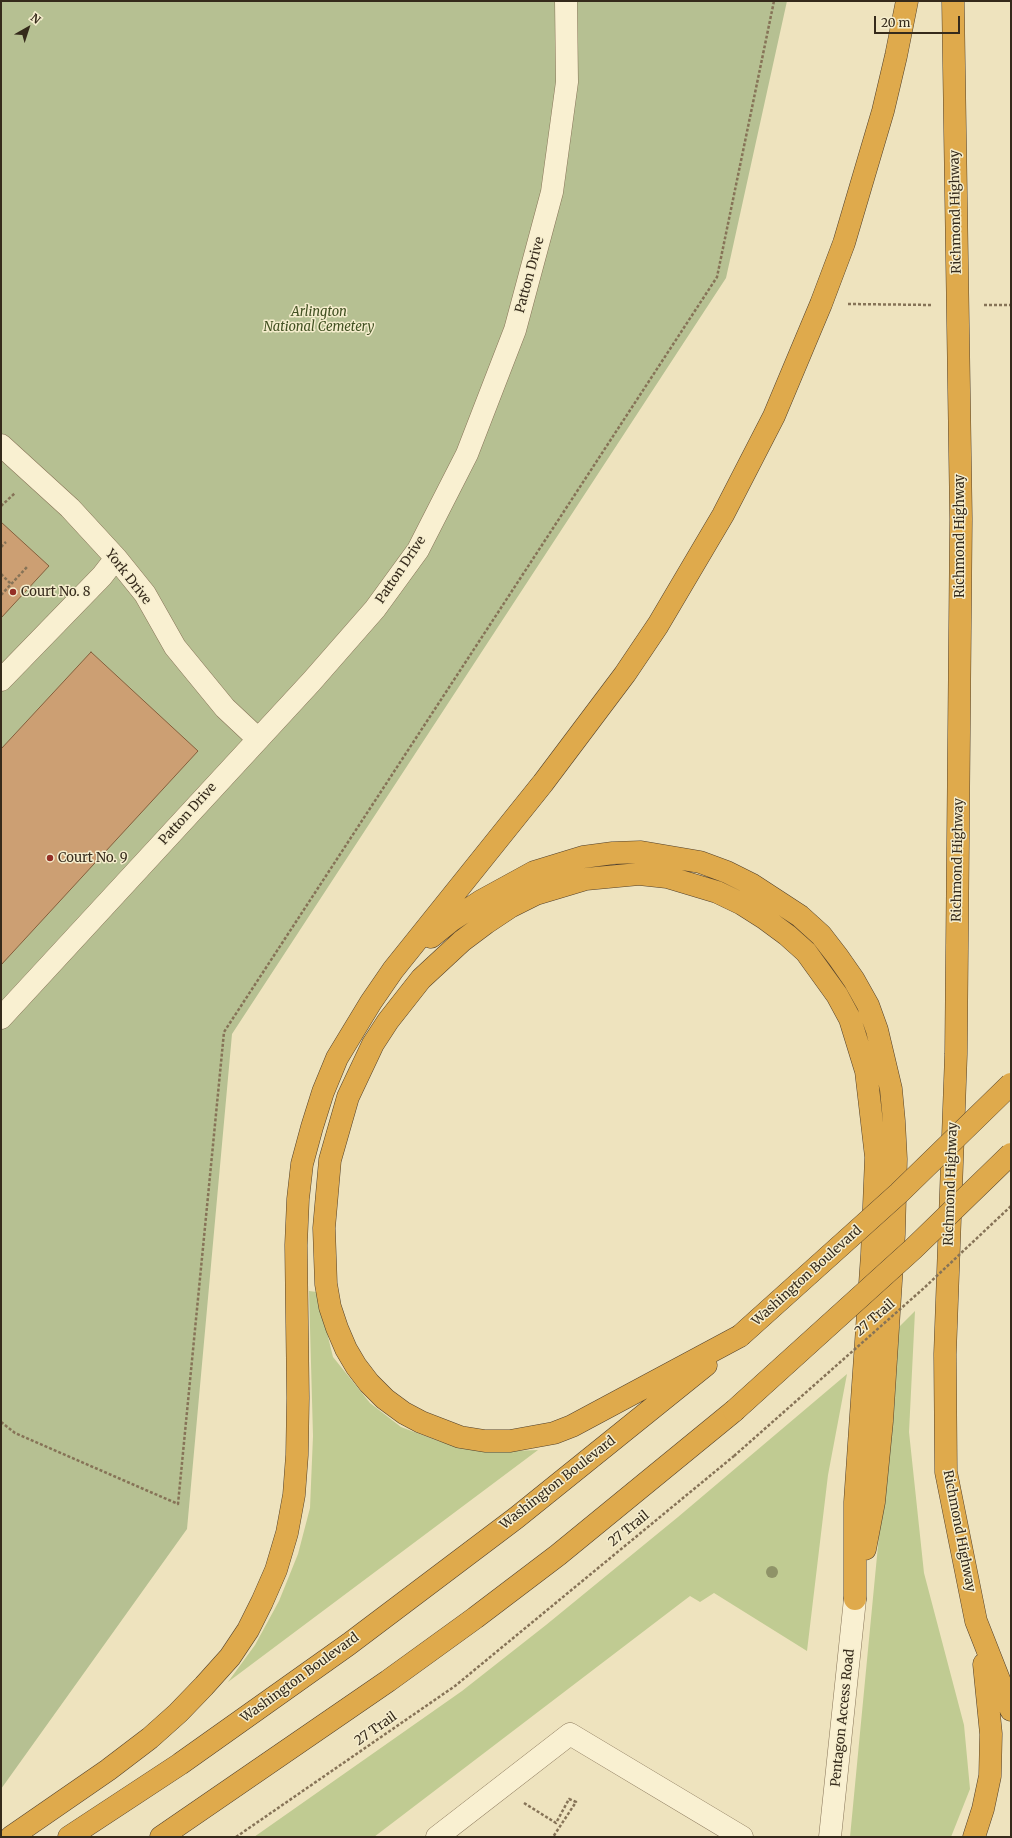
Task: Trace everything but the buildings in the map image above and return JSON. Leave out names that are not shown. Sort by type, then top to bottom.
[{"type":"highway","points":[[11,1837],[108,1770],[150,1738],[178,1713],[230,1657],[248,1630],[262,1602],[276,1570],[287,1533],[294,1495],[297,1455],[298,1398],[296,1245],[298,1199],[302,1164],[312,1127],[337,1058],[367,1007],[393,970],[586,728],[625,674],[693,569],[750,464],[774,416],[822,304],[844,243],[883,111],[907,1]]},
{"type":"highway","name":"Richmond Highway","points":[[953,1],[961,527],[957,1038],[944,1354],[946,1472],[976,1621],[1011,1710]]},
{"type":"highway","points":[[393,970],[452,920],[508,885],[534,872],[556,864],[583,857],[613,853],[641,852],[672,856],[700,862],[727,872],[757,887],[800,916],[821,935],[838,957],[854,980],[868,1005],[877,1030],[891,1089],[896,1159],[894,1234],[882,1420],[874,1502],[855,1599]]},
{"type":"highway","points":[[740,1336],[572,1426],[554,1433],[510,1441],[485,1441],[460,1437],[421,1422],[404,1413],[385,1399],[369,1383],[356,1366],[343,1342],[330,1307],[326,1284],[324,1228],[330,1160],[348,1097],[360,1069],[388,1021],[421,979],[462,941],[486,923],[510,907],[536,894],[586,879],[610,875],[639,874],[667,877],[717,892],[742,904],[764,918],[787,934],[806,952],[822,972],[850,1018],[866,1071],[876,1156],[872,1254],[855,1502],[855,1599]]},
{"type":"highway","name":"Washington Boulevard","points":[[69,1837],[180,1764],[349,1644],[516,1518],[678,1389],[740,1336],[899,1193],[1011,1084]]},
{"type":"highway","points":[[161,1837],[375,1690],[475,1618],[600,1521],[734,1411],[913,1249],[1011,1154]]},
{"type":"highway","points":[[974,1837],[983,1809],[990,1776],[991,1734],[984,1661],[976,1621]]},
{"type":"street","name":"Patton Drive","points":[[1,1018],[257,738],[312,681],[375,608],[418,550],[467,454],[515,330],[552,192],[567,82],[566,1]]},
{"type":"street","name":"York Drive","points":[[1,445],[70,508],[116,558],[145,594],[175,647],[225,708],[257,738]]},
{"type":"street","points":[[1,680],[102,576],[116,558]]},
{"type":"street","name":"Pentagon Access Road","points":[[830,1837],[855,1599]]},
{"type":"street","points":[[437,1837],[570,1734],[742,1837]]},
{"type":"path","points":[[1,1422],[15,1433],[178,1504],[224,1032],[717,277],[774,1]]},
{"type":"path","points":[[822,304],[958,305]]},
{"type":"path","points":[[1,547],[6,542]]},
{"type":"path","points":[[1,595],[27,568]]},
{"type":"path","points":[[1,574],[11,584]]},
{"type":"path","name":"27 Trail","points":[[236,1837],[455,1686],[734,1456],[924,1288],[1011,1206]]},
{"type":"path","points":[[499,1789],[556,1823],[569,1799],[576,1802],[553,1837]]},
{"type":"green space","name":"Arlington National Cemetery","points":[[1,1],[787,1],[726,278],[232,1034],[187,1529],[1,1789]]},
{"type":"green space","points":[[309,1291],[317,1292],[333,1357],[370,1403],[401,1427],[441,1442],[485,1452],[538,1450],[228,1682],[255,1645],[279,1601],[298,1554],[310,1508],[313,1436]]},
{"type":"green space","points":[[915,1311],[909,1432],[924,1573],[964,1725],[970,1789],[951,1837],[850,1837],[899,1327]]},
{"type":"green space","points":[[847,1374],[828,1475],[807,1651],[714,1593],[700,1602],[690,1596],[374,1837],[254,1837],[462,1691],[546,1625],[678,1517]]},
{"type":"place","name":"Court No. 8","points":[[13,592]]},
{"type":"place","name":"Court No. 9","points":[[50,858]]}]
